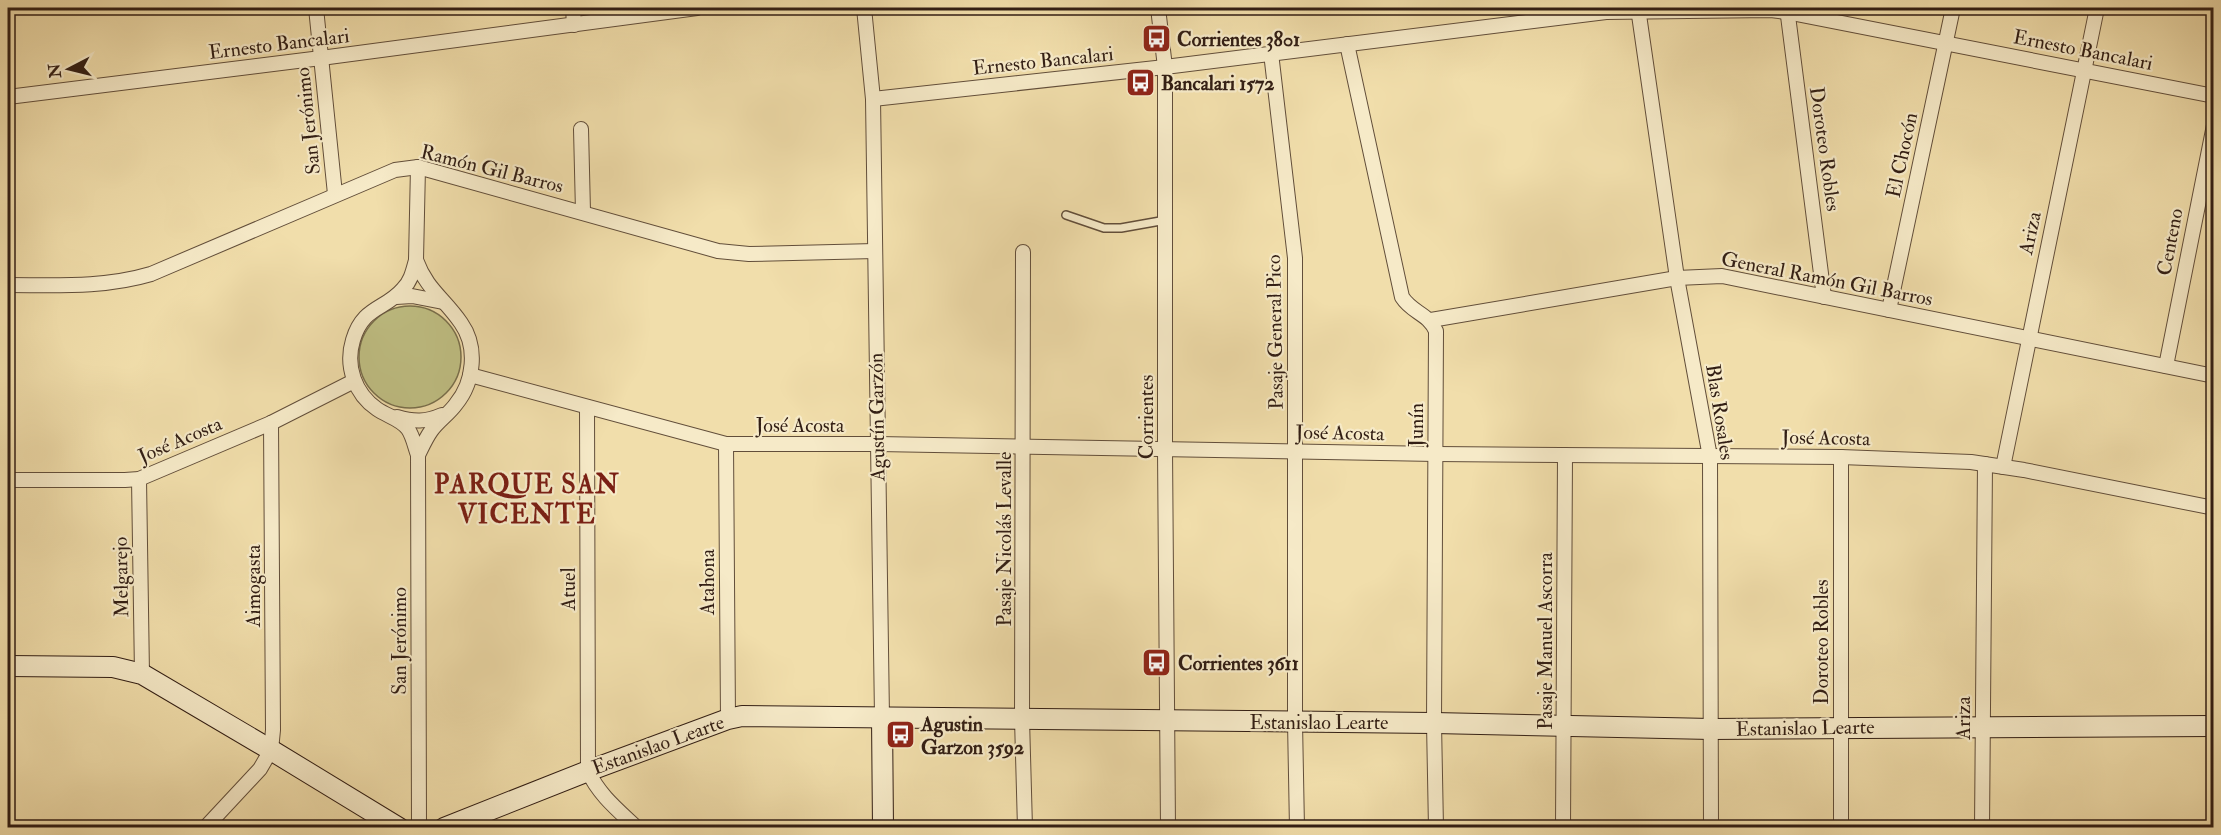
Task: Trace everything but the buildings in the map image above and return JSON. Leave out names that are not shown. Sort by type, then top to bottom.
[{"type":"main road","points":[[8,666],[112,667],[142,674],[399,828]]},
{"type":"main road","name":"Estanislao Learte","points":[[444,828],[728,719],[757,716],[1434,723],[1711,729],[2214,726]]},
{"type":"main road","name":"Agustín Garzón","points":[[882,717],[883,828]]},
{"type":"street","name":"San Jerónimo","points":[[316,8],[336,194]]},
{"type":"street","points":[[573,8],[574,25]]},
{"type":"street","name":"Ernesto Bancalari","points":[[8,97],[697,8]]},
{"type":"street","name":"Agustín Garzón","points":[[864,8],[873,99],[882,717]]},
{"type":"street","name":"Corrientes","points":[[1158,8],[1165,67],[1168,828]]},
{"type":"street","name":"El Chocón","points":[[1889,310],[1953,8]]},
{"type":"street","name":"Ariza","points":[[2003,466],[2097,8]]},
{"type":"street","name":"Ernesto Bancalari","points":[[873,99],[1165,67],[1638,9],[1787,10],[2214,96]]},
{"type":"street","name":"Blas Rosales","points":[[1638,9],[1677,278],[1710,457],[1711,828]]},
{"type":"street","name":"Doroteo Robles","points":[[1787,10],[1824,297]]},
{"type":"street","points":[[1347,44],[1402,297],[1407,305],[1431,320]]},
{"type":"street","name":"Pasaje General Pico","points":[[1271,53],[1295,258],[1295,722],[1298,828]]},
{"type":"street","name":"Centeno","points":[[2166,366],[2214,125]]},
{"type":"street","points":[[581,129],[583,212]]},
{"type":"street","points":[[418,167],[416,260],[411,277],[396,297],[369,314],[357,330],[350,350],[351,371],[364,397],[378,410],[387,414],[417,422],[428,421],[451,411]]},
{"type":"street","name":"Ramón Gil Barros","points":[[8,285],[107,284],[128,281],[151,274],[395,170],[418,167],[735,254],[875,251]]},
{"type":"street","name":"Pasaje Nicolás Levalle","points":[[1023,252],[1022,719],[1025,828]]},
{"type":"street","points":[[416,260],[422,277],[461,323],[469,339],[472,357],[470,375],[464,393],[451,411],[431,430],[418,455]]},
{"type":"street","name":"General Ramón Gil Barros","points":[[1431,320],[1677,278],[1722,276],[2214,376]]},
{"type":"street","points":[[396,297],[412,296],[443,302]]},
{"type":"street","name":"Junín","points":[[1431,320],[1436,331],[1437,342],[1434,723],[1436,828]]},
{"type":"street","name":"José Acosta","points":[[470,375],[726,444],[1841,457],[2003,466],[2214,508]]},
{"type":"street","name":"José Acosta","points":[[8,480],[140,479],[271,423],[354,381]]},
{"type":"street","name":"Atuel","points":[[587,406],[588,771]]},
{"type":"street","points":[[387,414],[407,429],[418,455]]},
{"type":"street","name":"Aimogasta","points":[[271,423],[272,750]]},
{"type":"street","name":"Atahona","points":[[726,444],[728,719]]},
{"type":"street","name":"San Jerónimo","points":[[418,455],[418,828]]},
{"type":"street","name":"Pasaje Manuel Ascorra","points":[[1563,828],[1565,455]]},
{"type":"street","name":"Doroteo Robles","points":[[1841,457],[1841,828]]},
{"type":"street","name":"Ariza","points":[[1982,828],[1985,464]]},
{"type":"street","name":"Melgarejo","points":[[140,479],[142,674]]},
{"type":"street","points":[[205,828],[260,769],[272,750]]},
{"type":"street","points":[[588,771],[594,786],[637,828]]},
{"type":"lane","points":[[1066,215],[1104,228],[1121,228],[1166,220]]},
{"type":"green space","points":[[410,306],[429,310],[446,321],[457,338],[461,357],[457,376],[446,393],[429,404],[410,408],[391,404],[374,393],[363,376],[359,357],[363,338],[374,321],[391,310]]},
{"type":"place","name":"Corrientes 3801","points":[[1156,39]]},
{"type":"place","name":"Bancalari 1572","points":[[1140,83]]},
{"type":"place","name":"Corrientes 3611","points":[[1157,663]]},
{"type":"place","name":"Agustin Garzon 3592","points":[[900,735]]},
{"type":"district","name":"PARQUE SAN VICENTE","points":[[527,500]]}]
